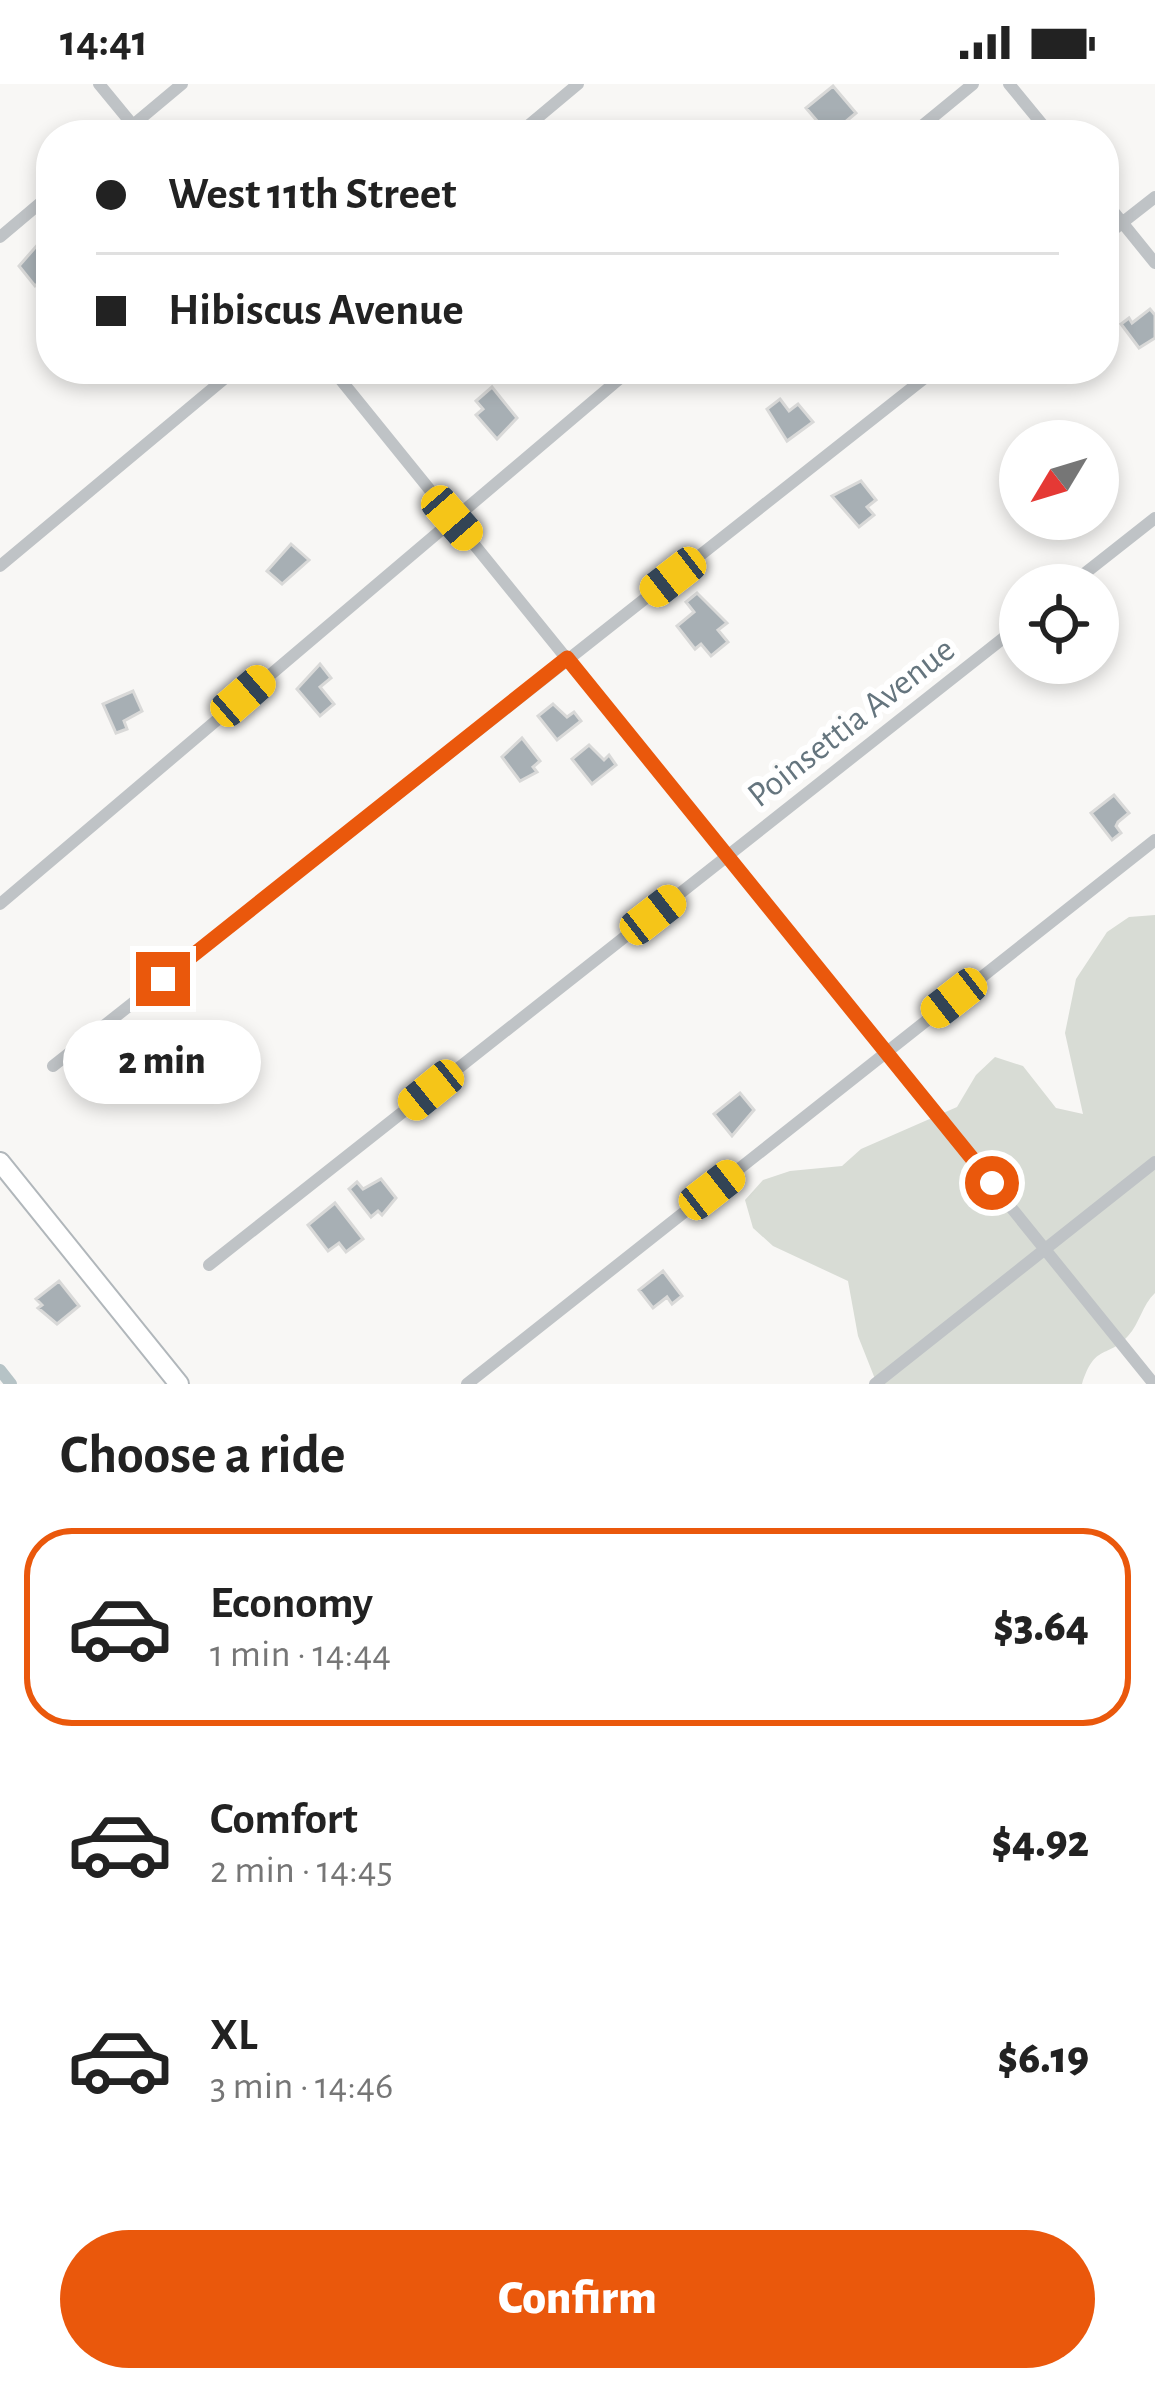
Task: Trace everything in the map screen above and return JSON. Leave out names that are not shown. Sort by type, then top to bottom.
[{"type":"street","points":[[99,84],[124,120]]},
{"type":"street","points":[[144,120],[182,84]]},
{"type":"street","points":[[535,120],[578,84]]},
{"type":"street","points":[[929,120],[973,84]]},
{"type":"street","points":[[1009,84],[1039,120]]},
{"type":"street","points":[[1119,224],[1155,197]]},
{"type":"street","points":[[0,237],[36,207]]},
{"type":"street","points":[[1119,218],[1155,263]]},
{"type":"street","points":[[0,566],[218,384]]},
{"type":"street","points":[[344,384],[1154,1384]]},
{"type":"street","points":[[0,904],[613,384]]},
{"type":"street","points":[[53,1066],[917,384]]},
{"type":"street","points":[[1097,564],[1155,518]]},
{"type":"street","name":"Poinsettia Avenue","points":[[209,1265],[999,642]]},
{"type":"street","points":[[466,1384],[1155,840]]},
{"type":"street","points":[[0,1162],[179,1384]]},
{"type":"street","points":[[874,1384],[1155,1162]]},
{"type":"shaded area","points":[[1155,915],[1155,1293],[1128,1336],[1092,1362],[1082,1384],[877,1384],[858,1336],[848,1281],[773,1246],[753,1228],[745,1200],[763,1180],[790,1171],[842,1166],[861,1149],[957,1107],[976,1075],[995,1057],[1023,1066],[1056,1108],[1083,1114],[1065,1033],[1076,979],[1107,932],[1129,917]]},
{"type":"building","points":[[833,86],[856,113],[848,120],[816,120],[806,108]]},
{"type":"building","points":[[36,247],[36,285],[19,266]]},
{"type":"building","points":[[1150,309],[1155,315],[1155,338],[1139,348],[1121,324],[1129,318],[1132,323]]},
{"type":"building","points":[[492,387],[517,418],[497,439],[476,415],[483,409],[476,401]]},
{"type":"building","points":[[780,399],[789,411],[798,404],[813,422],[787,441],[767,409]]},
{"type":"building","points":[[861,481],[876,500],[867,507],[874,515],[859,527],[832,496]]},
{"type":"building","points":[[291,544],[309,560],[282,584],[267,571]]},
{"type":"building","points":[[697,593],[727,623],[718,630],[728,642],[711,656],[701,644],[695,649],[677,626],[694,612],[686,602]]},
{"type":"building","points":[[320,664],[331,678],[320,687],[334,704],[320,716],[297,689]]},
{"type":"building","points":[[133,691],[142,711],[124,721],[127,729],[116,733],[103,704]]},
{"type":"building","points":[[553,704],[567,717],[574,712],[581,721],[557,740],[538,716]]},
{"type":"building","points":[[522,738],[540,761],[533,767],[537,772],[520,781],[502,757]]},
{"type":"building","points":[[589,745],[604,760],[609,755],[616,765],[592,784],[572,759]]},
{"type":"building","points":[[1114,795],[1129,813],[1118,822],[1121,833],[1112,840],[1091,813]]},
{"type":"building","points":[[740,1093],[754,1110],[732,1136],[714,1114]]},
{"type":"building","points":[[381,1179],[396,1198],[382,1215],[378,1211],[371,1217],[349,1189],[357,1182],[363,1189]]},
{"type":"building","points":[[335,1203],[363,1239],[346,1252],[339,1243],[328,1251],[308,1225]]},
{"type":"building","points":[[663,1271],[682,1296],[672,1304],[667,1297],[653,1308],[639,1290]]},
{"type":"building","points":[[59,1281],[79,1306],[57,1324],[38,1308],[42,1305],[36,1299]]},
{"type":"waterway","points":[[0,1370],[11,1384]]},
{"type":"route","points":[[163,979],[567,658],[992,1183]]}]
